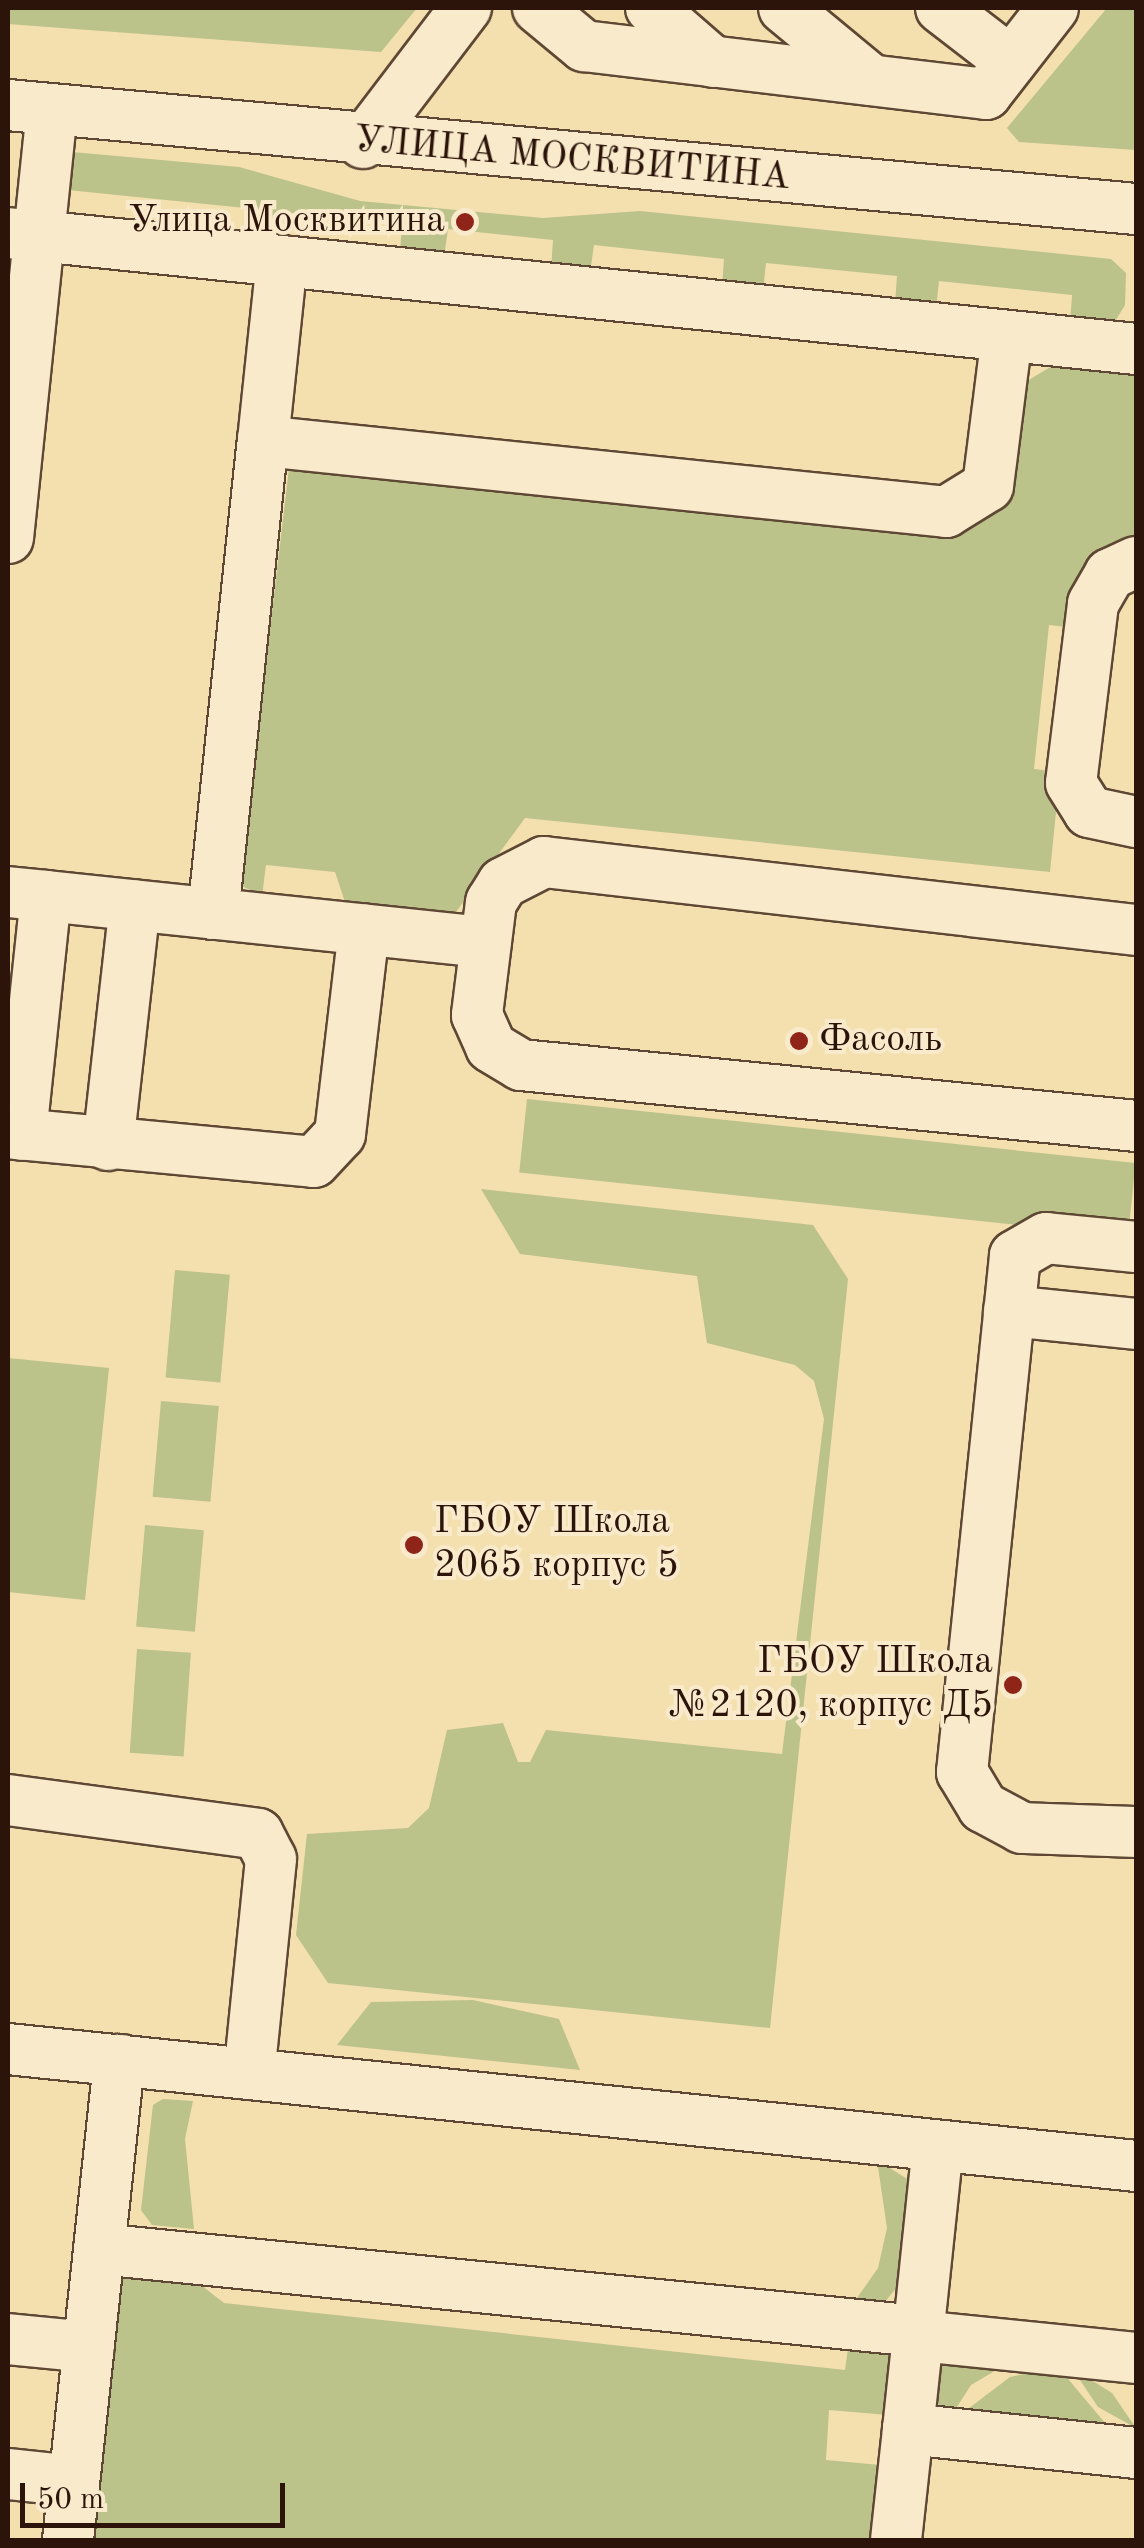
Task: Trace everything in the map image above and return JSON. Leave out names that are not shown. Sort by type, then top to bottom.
[{"type":"street","points":[[363,142],[466,8]]},
{"type":"street","points":[[538,8],[584,46],[986,94],[1053,8]]},
{"type":"street","points":[[651,8],[713,62]]},
{"type":"street","points":[[784,8],[871,80]]},
{"type":"street","points":[[940,8],[1010,62]]},
{"type":"street","points":[[8,538],[30,107]]},
{"type":"street","name":"УЛИЦА МОСКВИТИНА","points":[[30,107],[363,142],[1136,209]]},
{"type":"street","points":[[23,234],[1136,349]]},
{"type":"street","points":[[213,914],[282,261]]},
{"type":"street","points":[[262,441],[946,512],[988,486],[1007,336]]},
{"type":"street","points":[[1136,562],[1110,574],[1092,604],[1071,783],[1088,812],[1136,822]]},
{"type":"street","points":[[1136,930],[544,862],[504,884],[486,942],[482,1033],[521,1065],[1136,1126]]},
{"type":"street","points":[[364,929],[340,1134],[324,1157],[290,1165],[14,1134],[27,894],[136,906],[364,929],[486,942]]},
{"type":"street","points":[[108,1145],[136,906]]},
{"type":"street","points":[[1136,1247],[1032,1241],[1014,1256],[962,1772],[983,1808],[1022,1828],[1136,1832]]},
{"type":"street","points":[[1009,1311],[1136,1324]]},
{"type":"street","points":[[8,1800],[236,1824],[258,1834],[271,1859],[250,2074]]},
{"type":"street","points":[[8,2049],[1136,2166]]},
{"type":"street","points":[[68,2540],[118,2060]]},
{"type":"street","points":[[896,2540],[938,2146]]},
{"type":"street","points":[[99,2249],[1136,2358]]},
{"type":"street","points":[[8,2339],[88,2347]]},
{"type":"street","points":[[908,2429],[1136,2453]]},
{"type":"street","points":[[8,2474],[74,2480]]},
{"type":"green space","points":[[8,8],[417,8],[381,52],[8,24]]},
{"type":"green space","points":[[1107,8],[1136,8],[1136,150],[1019,142],[1007,128]]},
{"type":"green space","points":[[61,151],[239,167],[360,201],[543,218],[640,211],[1111,259],[1126,273],[1125,305],[1111,328],[1070,324],[1072,295],[939,281],[936,309],[895,305],[897,276],[766,263],[763,291],[722,287],[724,259],[594,245],[590,273],[551,269],[553,240],[448,229],[444,257],[400,253],[402,224],[291,213],[288,242],[252,238],[255,209],[58,189]]},
{"type":"green space","points":[[1057,363],[1136,372],[1136,538],[1096,557],[1075,628],[1049,625],[1034,769],[1060,772],[1050,872],[525,818],[453,916],[346,905],[335,872],[266,865],[262,896],[240,885],[289,468],[955,530],[993,514],[1012,491],[1027,381]]},
{"type":"green space","points":[[527,1099],[1136,1163],[1128,1237],[519,1173]]},
{"type":"green space","points":[[481,1189],[813,1225],[848,1279],[770,2028],[328,1983],[296,1935],[307,1834],[408,1828],[429,1808],[447,1730],[503,1723],[518,1762],[530,1762],[546,1730],[782,1754],[824,1419],[814,1381],[795,1365],[707,1343],[697,1276],[520,1254]]},
{"type":"green space","points":[[175,1270],[230,1275],[220,1382],[166,1378]]},
{"type":"green space","points":[[8,1358],[109,1368],[85,1600],[8,1592]]},
{"type":"green space","points":[[161,1401],[219,1406],[210,1502],[153,1497]]},
{"type":"green space","points":[[145,1525],[204,1530],[195,1632],[136,1627]]},
{"type":"green space","points":[[137,1649],[191,1653],[184,1757],[130,1753]]},
{"type":"green space","points":[[473,2000],[559,2019],[580,2070],[337,2045],[371,2002]]},
{"type":"green space","points":[[163,2099],[193,2101],[185,2139],[194,2229],[152,2225],[141,2210],[153,2105]]},
{"type":"green space","points":[[877,2160],[909,2180],[901,2282],[881,2307],[850,2308],[878,2268],[887,2228]]},
{"type":"green space","points":[[184,2272],[224,2303],[845,2370],[849,2341],[882,2347],[892,2355],[900,2416],[829,2410],[826,2460],[891,2466],[884,2540],[88,2540],[117,2276]]},
{"type":"green space","points":[[942,2359],[1003,2366],[971,2385],[953,2413],[934,2402]]},
{"type":"green space","points":[[1058,2367],[1116,2436],[964,2412],[1010,2377]]},
{"type":"green space","points":[[1072,2368],[1112,2393],[1136,2428],[1098,2407]]},
{"type":"place","name":"Улица Москвитина","points":[[465,222]]},
{"type":"place","name":"Фасоль","points":[[799,1041]]},
{"type":"place","name":"ГБОУ Школа 2065 корпус 5","points":[[414,1545]]},
{"type":"place","name":"ГБОУ Школа №2120, корпус Д5","points":[[1013,1685]]}]
